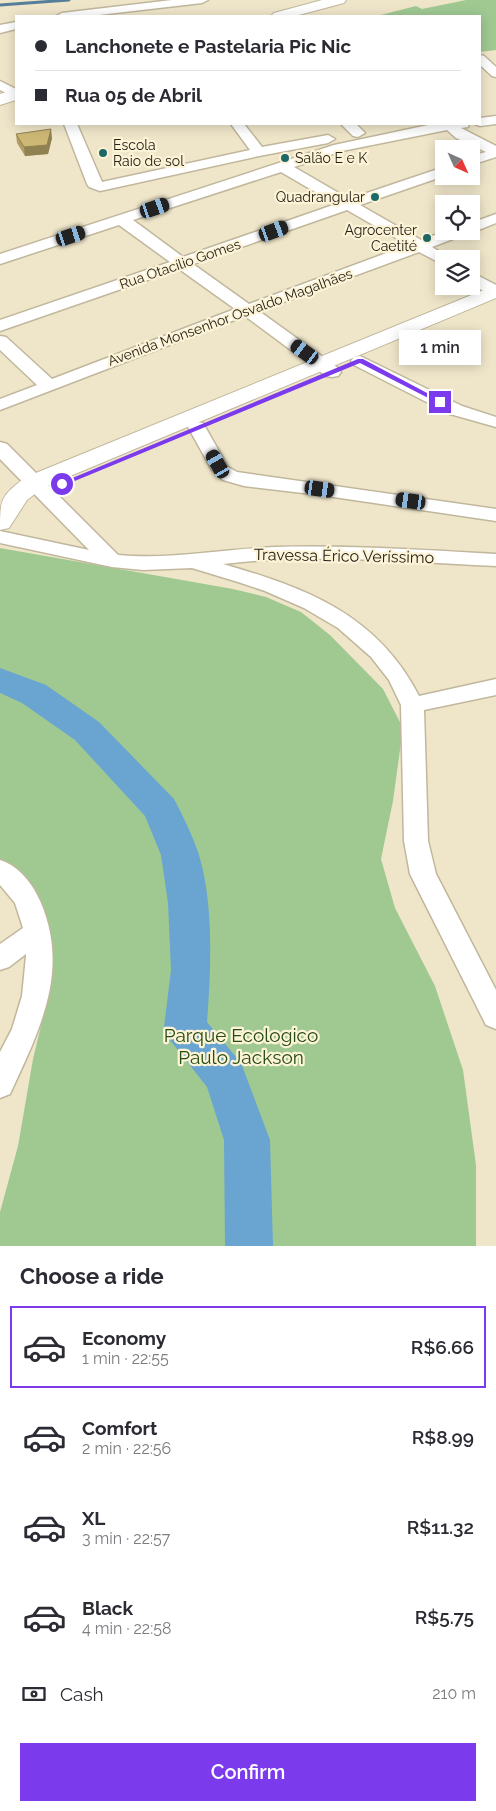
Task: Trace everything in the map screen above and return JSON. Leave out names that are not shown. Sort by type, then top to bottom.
[{"type":"street","points":[[71,15],[202,0]]},
{"type":"street","points":[[283,15],[339,0]]},
{"type":"street","points":[[136,8],[144,15]]},
{"type":"street","points":[[481,58],[496,55]]},
{"type":"street","points":[[481,59],[496,73]]},
{"type":"street","points":[[0,86],[15,94]]},
{"type":"street","points":[[0,100],[15,94]]},
{"type":"street","points":[[481,122],[496,120]]},
{"type":"street","points":[[75,125],[94,184],[100,187],[130,191],[155,208]]},
{"type":"street","points":[[238,125],[259,152]]},
{"type":"street","points":[[349,125],[358,133]]},
{"type":"street","points":[[130,191],[259,152],[358,133],[449,125],[461,135],[496,152]]},
{"type":"street","points":[[0,259],[338,148],[449,125]]},
{"type":"street","points":[[480,158],[496,152]]},
{"type":"street","points":[[281,166],[435,255]]},
{"type":"street","name":"Rua Otacílio Gomes","points":[[0,326],[435,174]]},
{"type":"street","name":"Avenida Monsenhor Osvaldo Magalhães","points":[[480,224],[496,218]]},
{"type":"street","points":[[121,219],[326,368],[360,361],[496,295]]},
{"type":"street","points":[[480,231],[496,236]]},
{"type":"street","name":"Avenida Monsenhor Osvaldo Magalhães","points":[[0,405],[48,385],[437,240]]},
{"type":"street","points":[[480,283],[496,295]]},
{"type":"street","points":[[4,516],[40,487],[496,295]]},
{"type":"street","points":[[0,341],[48,385]]},
{"type":"street","points":[[360,361],[456,410],[496,422]]},
{"type":"street","points":[[198,422],[221,470],[230,476],[244,480],[320,489],[496,515]]},
{"type":"street","points":[[0,448],[112,560]]},
{"type":"street","points":[[0,537],[112,560],[143,564],[193,562],[272,586],[311,603],[346,623],[379,652],[398,676],[412,705],[416,841],[423,874],[488,984],[496,1018]]},
{"type":"street","name":"Travessa Érico Veríssimo","points":[[193,562],[222,557],[286,553],[373,554],[496,560]]},
{"type":"street","points":[[412,705],[496,688]]},
{"type":"street","points":[[0,870],[17,885],[22,893],[38,931],[40,961],[39,982],[31,1014],[0,1082]]},
{"type":"street","points":[[0,959],[38,931]]},
{"type":"green space","points":[[466,0],[496,0],[496,50],[481,52],[481,15],[381,15],[416,6],[422,9]]},
{"type":"green space","name":"Parque Ecologico Paulo Jackson","points":[[0,548],[233,589],[266,597],[301,612],[330,635],[383,689],[403,728],[393,801],[381,859],[395,908],[435,986],[463,1070],[476,1165],[476,1246],[0,1246],[0,1212],[18,1146],[33,1059],[44,1013],[51,939],[43,908],[32,887],[8,863],[0,859]]},
{"type":"building","points":[[51,129],[47,145],[24,147],[16,134]]},
{"type":"waterway","points":[[0,5],[69,0]]},
{"type":"waterway","points":[[0,680],[34,694],[87,731],[161,809],[180,855],[188,903],[191,970],[185,1027],[226,1077],[247,1140],[249,1246]]},
{"type":"place","name":"Escola Raio de sol","points":[[103,153]]},
{"type":"place","name":"Salão E e K","points":[[285,158]]},
{"type":"place","name":"Quadrangular","points":[[375,197]]},
{"type":"place","name":"Agrocenter Caetité","points":[[427,238]]},
{"type":"route","points":[[62,484],[360,361],[440,402]]}]
